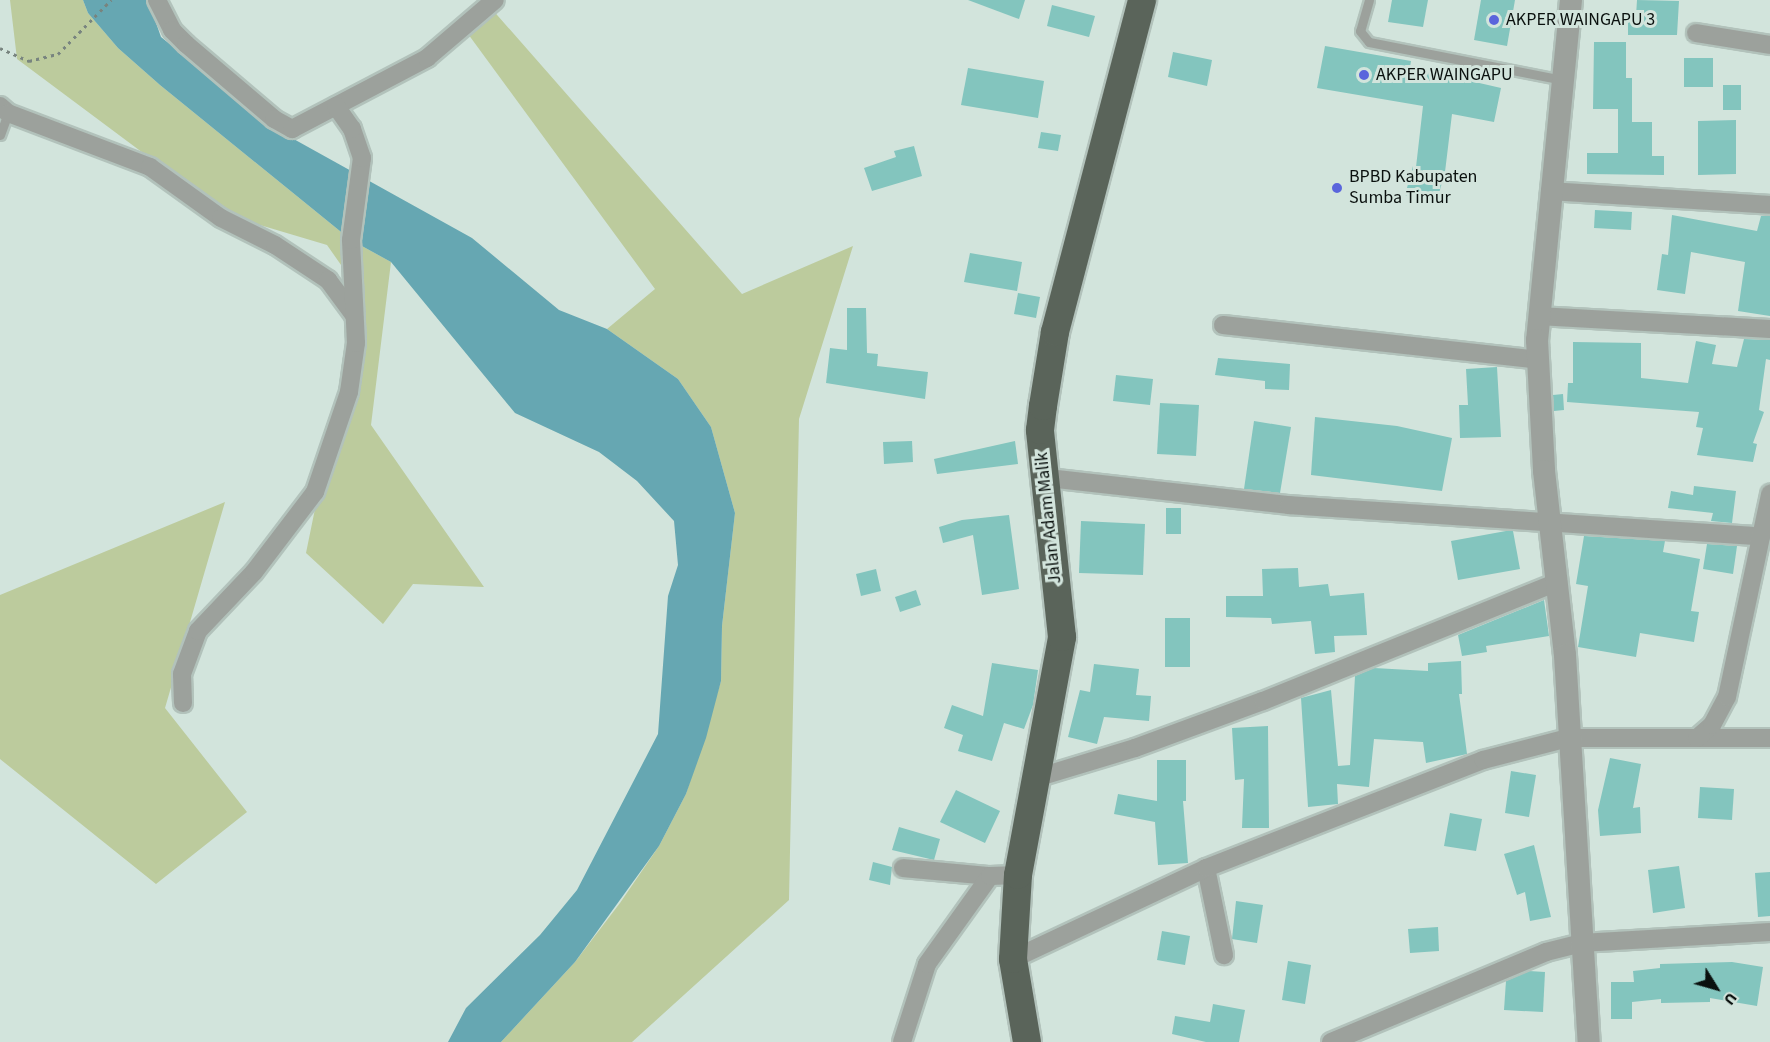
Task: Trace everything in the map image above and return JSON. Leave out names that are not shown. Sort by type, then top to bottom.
[{"type":"highway","name":"Jalan Adam Malik","points":[[1027,1042],[1013,959],[1018,875],[1062,637],[1048,478],[1040,430],[1046,376],[1142,0]]},
{"type":"street","points":[[157,0],[172,30],[286,127],[298,128],[427,58],[495,0]]},
{"type":"street","points":[[1571,0],[1538,316],[1548,522],[1558,582],[1589,1042]]},
{"type":"street","points":[[1696,33],[1770,45]]},
{"type":"street","points":[[183,703],[182,674],[198,631],[254,572],[315,492],[349,392],[356,318],[351,240],[362,158],[352,129],[336,106]]},
{"type":"street","points":[[4,109],[150,167],[221,218],[275,245],[328,280],[356,318]]},
{"type":"street","points":[[1550,191],[1770,205]]},
{"type":"street","points":[[1538,316],[1770,329]]},
{"type":"street","points":[[1223,325],[1539,360]]},
{"type":"street","points":[[1048,478],[1289,505],[1761,536]]},
{"type":"street","points":[[1697,738],[1712,725],[1727,697],[1770,494]]},
{"type":"street","points":[[1036,778],[1134,748],[1263,701],[1558,582]]},
{"type":"street","points":[[1013,959],[1206,868],[1483,760],[1568,738],[1770,738]]},
{"type":"street","points":[[903,868],[990,876],[1018,875]]},
{"type":"street","points":[[1206,868],[1224,955]]},
{"type":"street","points":[[902,1042],[927,964],[990,876]]},
{"type":"street","points":[[1330,1042],[1546,952],[1581,943],[1770,932]]},
{"type":"lane","points":[[1369,0],[1360,31],[1369,42],[1562,80]]},
{"type":"lane","points":[[0,135],[4,109]]},
{"type":"path","points":[[0,48],[29,61],[58,54],[111,0]]},
{"type":"green space","points":[[10,0],[83,0],[88,13],[118,48],[160,85],[351,240],[391,262],[371,425],[484,587],[413,584],[383,624],[306,553],[316,504],[357,387],[360,292],[327,245],[216,212],[186,185],[17,59]]},
{"type":"green space","points":[[484,0],[742,294],[853,246],[799,419],[789,900],[632,1042],[501,1042],[575,962],[620,903],[659,846],[686,794],[721,681],[722,626],[735,513],[711,427],[678,379],[607,329],[655,289],[460,23]]},
{"type":"green space","points":[[225,502],[165,708],[247,812],[156,884],[0,759],[0,595]]},
{"type":"water","points":[[83,0],[148,0],[161,37],[272,127],[472,238],[559,310],[607,329],[678,379],[711,427],[735,513],[722,626],[721,681],[706,738],[686,794],[659,846],[575,962],[501,1042],[448,1042],[466,1008],[540,935],[577,890],[658,734],[668,596],[678,565],[674,521],[637,481],[599,452],[515,413],[391,262],[351,240],[160,85],[118,48],[88,13]]},
{"type":"building","points":[[968,0],[1025,0],[1019,19]]},
{"type":"building","points":[[1392,0],[1428,0],[1423,27],[1388,22]]},
{"type":"building","name":"AKPER WAINGAPU 3","points":[[1481,0],[1515,0],[1507,46],[1474,40]]},
{"type":"building","points":[[1637,0],[1679,1],[1677,35],[1628,35],[1628,16],[1636,16]]},
{"type":"building","points":[[1052,5],[1095,16],[1089,37],[1047,26]]},
{"type":"building","points":[[1594,42],[1626,42],[1626,78],[1632,78],[1632,122],[1652,122],[1652,156],[1664,156],[1664,175],[1587,174],[1587,153],[1618,153],[1618,109],[1593,109]]},
{"type":"building","points":[[1325,46],[1411,61],[1410,67],[1501,88],[1494,122],[1452,114],[1445,172],[1436,204],[1405,195],[1413,166],[1416,167],[1423,106],[1317,88]]},
{"type":"building","points":[[1173,52],[1212,60],[1207,86],[1168,77]]},
{"type":"building","points":[[1684,58],[1713,58],[1713,87],[1684,87]]},
{"type":"building","points":[[968,68],[1044,81],[1038,118],[961,105]]},
{"type":"building","points":[[1723,85],[1741,85],[1741,110],[1723,110]]},
{"type":"building","points":[[1736,120],[1736,174],[1698,175],[1698,121]]},
{"type":"building","points":[[1041,132],[1061,135],[1058,151],[1038,148]]},
{"type":"building","points":[[914,146],[922,176],[872,191],[864,168],[896,157],[894,151]]},
{"type":"building","points":[[1595,210],[1632,212],[1631,230],[1594,228]]},
{"type":"building","points":[[1672,215],[1757,231],[1761,216],[1770,216],[1770,316],[1738,311],[1745,262],[1691,252],[1685,294],[1657,290],[1662,254],[1668,255]]},
{"type":"building","points":[[970,253],[1022,262],[1017,291],[964,282]]},
{"type":"building","points":[[1018,293],[1040,297],[1036,318],[1014,314]]},
{"type":"building","points":[[847,308],[866,308],[867,353],[878,354],[877,366],[928,372],[925,399],[826,383],[830,348],[847,350]]},
{"type":"building","points":[[1744,339],[1770,340],[1770,360],[1766,359],[1759,410],[1764,412],[1753,443],[1757,444],[1753,462],[1697,455],[1703,428],[1696,427],[1699,412],[1567,402],[1568,383],[1573,383],[1573,342],[1641,343],[1641,378],[1688,383],[1696,341],[1716,345],[1712,364],[1737,367]]},
{"type":"building","points":[[1218,358],[1290,364],[1289,390],[1265,389],[1265,381],[1215,375]]},
{"type":"building","points":[[1497,367],[1501,437],[1460,438],[1459,405],[1468,405],[1466,369]]},
{"type":"building","points":[[1116,375],[1153,379],[1150,405],[1113,401]]},
{"type":"building","points":[[1563,394],[1564,410],[1554,411],[1553,395]]},
{"type":"building","points":[[1160,403],[1199,405],[1196,456],[1157,454]]},
{"type":"building","points":[[1315,417],[1397,426],[1452,438],[1442,491],[1311,475]]},
{"type":"building","points":[[1254,421],[1291,427],[1280,493],[1244,489]]},
{"type":"building","points":[[912,441],[913,462],[884,464],[883,442]]},
{"type":"building","points":[[1015,441],[1018,464],[937,474],[934,459]]},
{"type":"building","points":[[1694,486],[1736,491],[1732,523],[1711,521],[1713,513],[1668,508],[1671,491],[1693,495]]},
{"type":"building","points":[[1166,508],[1181,508],[1181,534],[1166,534]]},
{"type":"building","points":[[1009,515],[1019,589],[982,595],[973,535],[943,543],[939,527],[962,520]]},
{"type":"building","points":[[1081,521],[1145,524],[1143,575],[1079,573]]},
{"type":"building","points":[[1513,531],[1520,569],[1458,580],[1451,541]]},
{"type":"building","points":[[1584,536],[1665,541],[1663,552],[1700,559],[1691,611],[1699,612],[1694,642],[1640,633],[1636,657],[1578,647],[1588,586],[1576,584]]},
{"type":"building","points":[[1707,544],[1737,546],[1733,574],[1703,569]]},
{"type":"building","points":[[1298,568],[1299,587],[1328,584],[1330,596],[1364,593],[1367,635],[1334,636],[1335,652],[1315,654],[1311,621],[1272,624],[1271,618],[1226,617],[1226,596],[1263,596],[1262,569]]},
{"type":"building","points":[[876,569],[881,591],[861,596],[856,574]]},
{"type":"building","points":[[916,590],[921,605],[900,612],[895,597]]},
{"type":"building","points":[[1544,600],[1549,636],[1486,646],[1487,652],[1462,656],[1458,635]]},
{"type":"building","points":[[1165,618],[1190,618],[1190,667],[1165,667]]},
{"type":"building","points":[[1461,661],[1462,694],[1459,694],[1467,754],[1426,763],[1423,742],[1374,739],[1369,787],[1337,784],[1338,804],[1308,807],[1301,698],[1331,690],[1338,766],[1350,765],[1355,676],[1374,668],[1428,671],[1428,663]]},
{"type":"building","points":[[992,663],[1038,670],[1033,705],[1024,729],[1004,723],[992,761],[958,751],[963,735],[944,728],[952,705],[983,716]]},
{"type":"building","points":[[1094,664],[1139,669],[1136,695],[1151,696],[1149,721],[1104,717],[1097,744],[1068,737],[1080,690],[1090,692]]},
{"type":"building","points":[[1268,726],[1269,828],[1242,828],[1244,779],[1235,780],[1232,728]]},
{"type":"building","points":[[1610,758],[1641,764],[1633,808],[1640,807],[1641,833],[1600,836],[1598,810]]},
{"type":"building","points":[[1157,760],[1186,760],[1186,801],[1183,801],[1188,863],[1158,865],[1155,822],[1114,814],[1118,794],[1157,801]]},
{"type":"building","points":[[1511,771],[1536,775],[1529,817],[1505,813]]},
{"type":"building","points":[[1700,787],[1734,789],[1732,820],[1698,818]]},
{"type":"building","points":[[956,790],[1000,811],[985,843],[940,822]]},
{"type":"building","points":[[1450,813],[1482,819],[1476,851],[1444,846]]},
{"type":"building","points":[[899,827],[940,839],[934,860],[892,850]]},
{"type":"building","points":[[1534,845],[1551,917],[1530,921],[1525,892],[1517,895],[1504,854]]},
{"type":"building","points":[[873,862],[892,867],[890,885],[869,880]]},
{"type":"building","points":[[1679,866],[1685,908],[1653,913],[1648,870]]},
{"type":"building","points":[[1770,872],[1770,916],[1758,917],[1755,873]]},
{"type":"building","points":[[1236,901],[1263,905],[1257,943],[1232,939]]},
{"type":"building","points":[[1438,927],[1439,951],[1410,953],[1408,929]]},
{"type":"building","points":[[1162,931],[1190,936],[1185,965],[1157,960]]},
{"type":"building","points":[[1288,961],[1311,965],[1305,1004],[1282,1000]]},
{"type":"building","points":[[1732,962],[1763,967],[1757,1006],[1710,998],[1710,1002],[1661,1003],[1661,999],[1632,1002],[1632,1019],[1611,1019],[1611,982],[1634,982],[1633,971],[1660,968],[1660,964]]},
{"type":"building","points":[[1529,971],[1545,972],[1543,1012],[1504,1010],[1506,981]]},
{"type":"building","points":[[1213,1004],[1245,1010],[1239,1042],[1206,1042],[1172,1034],[1175,1016],[1210,1022]]},
{"type":"place","name":"AKPER WAINGAPU 3","points":[[1494,20]]},
{"type":"place","name":"AKPER WAINGAPU","points":[[1364,75]]},
{"type":"place","name":"BPBD Kabupaten Sumba Timur","points":[[1337,188]]}]
